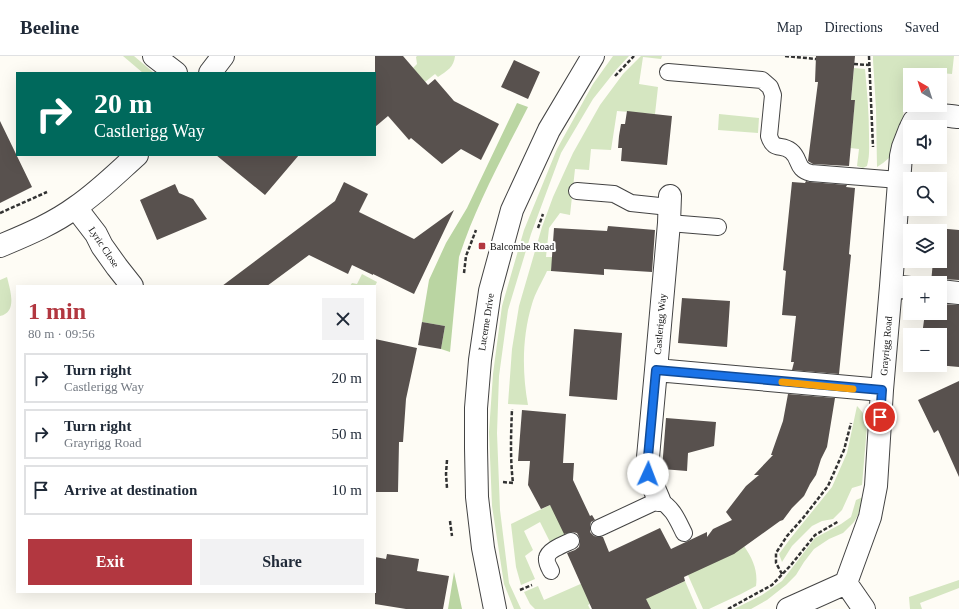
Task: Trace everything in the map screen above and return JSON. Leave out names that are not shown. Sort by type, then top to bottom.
[{"type":"street","points":[[154,56],[175,72]]},
{"type":"street","points":[[211,72],[223,56]]},
{"type":"street","name":"Lucerne Drive","points":[[495,609],[483,548],[478,504],[476,448],[476,408],[480,360],[490,291],[512,210],[549,130],[593,56]]},
{"type":"street","name":"Grayrigg Road","points":[[916,120],[927,114],[959,117]]},
{"type":"street","name":"Grayrigg Road","points":[[846,584],[867,524],[876,486],[882,390],[900,287],[899,180],[903,147]]},
{"type":"street","points":[[0,246],[36,231],[76,208],[136,156]]},
{"type":"street","name":"Lyric Close","points":[[76,208],[131,285]]},
{"type":"street","name":"Castlerigg Way","points":[[659,500],[647,468],[669,209]]},
{"type":"street","points":[[947,293],[959,294]]},
{"type":"street","points":[[656,370],[856,389],[882,390]]},
{"type":"street","points":[[788,609],[846,584],[864,609]]},
{"type":"lane","points":[[668,72],[762,80],[772,90],[770,140],[778,147],[792,151],[801,169],[805,171],[899,180]]},
{"type":"lane","points":[[576,191],[614,194],[631,203],[669,209],[718,227]]},
{"type":"lane","points":[[599,528],[659,500],[670,508],[684,533]]},
{"type":"lane","points":[[551,571],[546,558],[548,553],[571,541]]},
{"type":"path","points":[[612,79],[634,56]]},
{"type":"path","points":[[785,56],[816,60]]},
{"type":"path","points":[[869,56],[873,147],[872,178]]},
{"type":"path","points":[[854,64],[869,65]]},
{"type":"path","points":[[536,232],[544,210]]},
{"type":"path","points":[[782,574],[776,563],[776,553],[787,536],[828,486],[844,450],[853,412],[856,389]]},
{"type":"path","points":[[503,482],[513,483],[510,440],[512,408]]},
{"type":"path","points":[[502,476],[503,489]]},
{"type":"path","points":[[728,609],[772,585],[791,565],[815,535],[841,520]]},
{"type":"path","points":[[516,587],[518,591]]},
{"type":"green space","points":[[123,56],[134,56],[153,72],[142,72]]},
{"type":"green space","points":[[417,56],[455,56],[452,66],[447,71],[438,77],[435,74],[425,82],[413,68],[417,64]]},
{"type":"green space","points":[[613,56],[629,56],[593,99],[561,153],[531,234],[508,310],[499,376],[497,433],[500,510],[509,583],[521,609],[514,609],[504,584],[492,506],[489,432],[493,374],[502,306],[524,230],[557,149],[593,84]]},
{"type":"green space","points":[[641,56],[662,56],[661,59],[643,57],[639,84],[658,87],[655,114],[617,111],[611,150],[591,149],[589,170],[575,169],[570,215],[560,213],[549,228],[546,257],[553,257],[551,271],[547,271],[533,300],[526,329],[524,367],[528,405],[508,404],[512,349],[519,306],[542,227],[553,197],[573,153],[600,105],[623,74]]},
{"type":"green space","points":[[873,56],[954,56],[952,74],[947,74],[947,68],[903,68],[903,117],[898,144],[889,158],[877,167]]},
{"type":"green space","points":[[854,68],[865,69],[866,77],[869,118],[869,158],[867,166],[863,168],[857,166],[859,149],[850,148],[855,100],[851,100]]},
{"type":"green space","points":[[517,103],[528,107],[473,219],[459,257],[450,352],[441,349],[445,326],[422,322],[429,280],[446,243],[467,208]]},
{"type":"green space","points":[[719,114],[759,118],[758,133],[718,130]]},
{"type":"green space","points":[[362,274],[377,282],[376,285],[351,285],[352,283],[357,284]]},
{"type":"green space","points":[[7,277],[11,294],[11,305],[6,314],[0,316],[0,280]]},
{"type":"green space","points":[[857,406],[864,415],[867,426],[862,485],[852,488],[842,510],[833,519],[822,521],[812,526],[792,546],[782,562],[779,554],[832,487],[847,453]]},
{"type":"green space","points":[[863,497],[858,515],[854,522],[843,533],[829,539],[814,549],[796,575],[786,585],[767,600],[751,609],[734,609],[762,595],[782,581],[815,538],[851,517],[856,500]]},
{"type":"green space","points":[[550,505],[568,533],[550,542],[540,522],[524,531],[533,550],[525,556],[535,579],[521,585],[516,567],[511,524]]},
{"type":"green space","points":[[744,546],[754,565],[756,586],[709,609],[703,609],[687,573]]},
{"type":"green space","points":[[454,572],[462,609],[448,609]]},
{"type":"green space","points":[[959,580],[959,588],[920,603],[922,609],[910,609],[909,597]]},
{"type":"green space","points":[[685,581],[697,609],[644,609],[645,597],[666,590]]},
{"type":"green space","points":[[585,582],[592,603],[588,605],[590,609],[535,609],[530,604],[524,592],[538,586],[544,600]]},
{"type":"building","points":[[375,56],[403,56],[428,85],[435,79],[454,101],[499,124],[481,160],[461,149],[442,164],[411,138],[409,140],[388,116],[376,126]]},
{"type":"building","points":[[816,56],[855,56],[851,100],[855,100],[849,166],[813,164],[808,161],[818,82],[815,82]]},
{"type":"building","points":[[514,60],[540,72],[528,99],[501,87]]},
{"type":"building","points":[[627,111],[672,116],[667,165],[621,161],[622,148],[618,148],[619,136],[621,124],[625,124]]},
{"type":"building","points":[[0,121],[32,187],[0,203]]},
{"type":"building","points":[[217,156],[298,156],[265,195]]},
{"type":"building","points":[[806,181],[847,185],[846,187],[855,188],[849,254],[851,255],[839,374],[792,370],[794,362],[791,362],[796,316],[782,315],[786,271],[783,270],[792,182],[805,183]]},
{"type":"building","points":[[344,182],[368,194],[359,212],[414,239],[454,210],[414,294],[352,265],[348,274],[309,255],[268,285],[223,285],[335,201]]},
{"type":"building","points":[[175,184],[179,193],[193,199],[207,219],[157,240],[140,200]]},
{"type":"building","points":[[608,226],[655,230],[652,272],[604,269],[604,275],[551,271],[554,228],[607,231]]},
{"type":"building","points":[[947,229],[959,230],[959,280],[947,280],[947,276],[932,276],[932,268],[947,268]]},
{"type":"building","points":[[682,298],[730,301],[727,347],[678,343]]},
{"type":"building","points":[[947,304],[959,305],[959,367],[947,366],[947,328],[923,328],[924,320],[947,320]]},
{"type":"building","points":[[422,322],[445,326],[441,349],[418,345]]},
{"type":"building","points":[[574,329],[622,333],[617,400],[569,396]]},
{"type":"building","points":[[376,339],[417,348],[406,399],[403,442],[399,442],[398,492],[376,492]]},
{"type":"building","points":[[959,381],[959,477],[938,430],[934,433],[918,400]]},
{"type":"building","points":[[788,394],[835,398],[827,447],[816,475],[804,496],[783,520],[734,554],[684,577],[685,581],[646,599],[651,609],[592,609],[567,553],[579,547],[580,541],[577,533],[572,532],[564,534],[550,505],[541,509],[528,485],[530,461],[518,461],[522,410],[566,414],[563,463],[574,463],[573,480],[590,516],[592,515],[595,520],[591,522],[590,532],[594,536],[603,537],[609,552],[660,528],[671,549],[707,532],[707,537],[713,529],[732,520],[726,512],[746,486],[759,475],[754,475],[773,455],[771,455],[783,421]]},
{"type":"building","points":[[666,418],[716,422],[714,446],[688,453],[687,471],[662,469]]},
{"type":"building","points":[[387,554],[419,559],[417,571],[449,576],[443,609],[406,609],[375,604],[376,557],[386,559]]},
{"type":"slow traffic","points":[[782,382],[853,389]]},
{"type":"place","name":"Balcombe Road","points":[[482,246]]},
{"type":"route","points":[[648,474],[647,468],[656,370],[856,389],[882,390],[880,417]]}]
